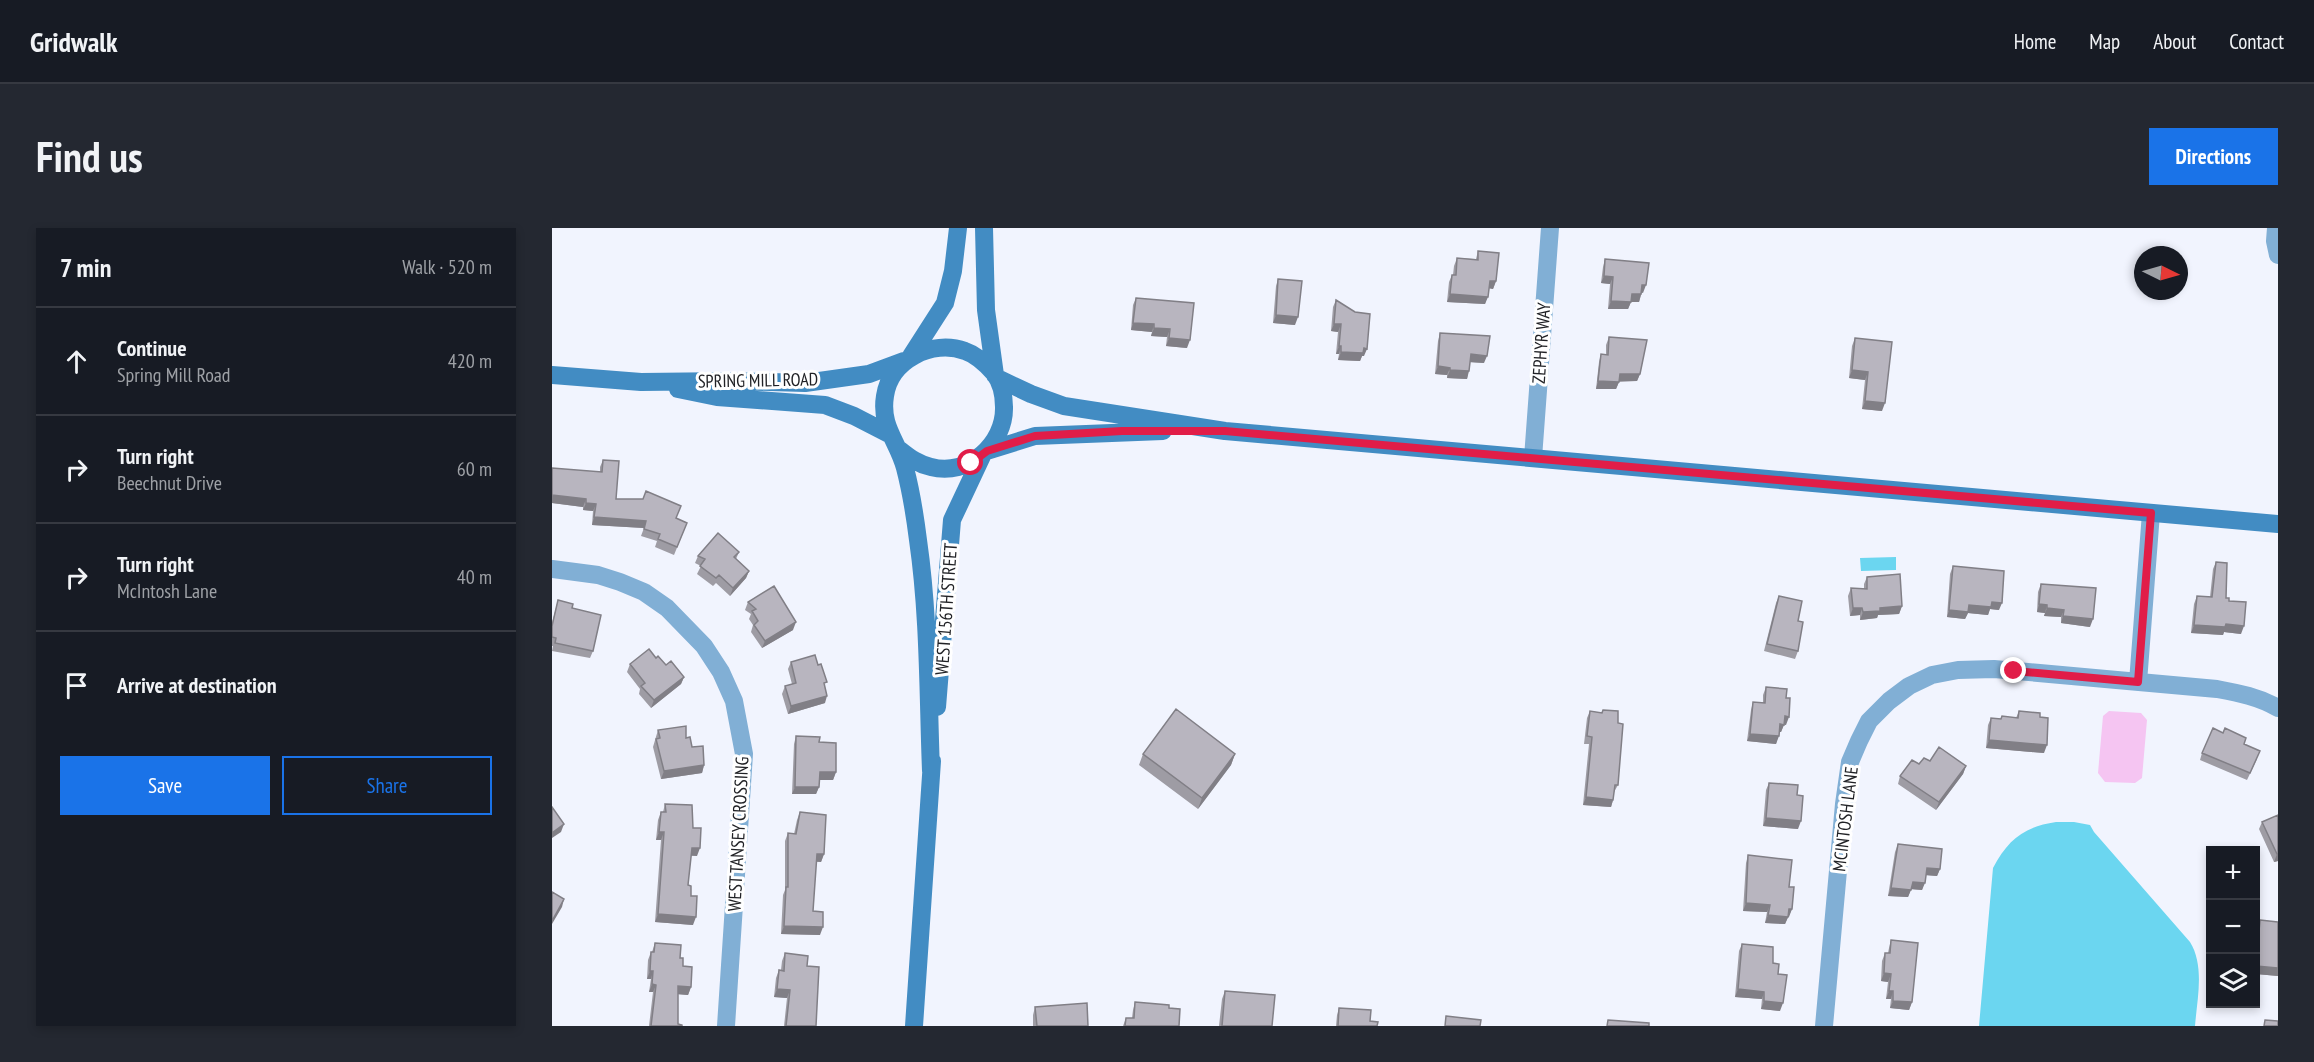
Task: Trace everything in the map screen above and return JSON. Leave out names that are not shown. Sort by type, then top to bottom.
[{"type":"street","points":[[958,228],[953,271],[945,303],[909,358],[893,374],[885,393],[883,414],[889,434],[900,450],[915,462],[933,468],[953,468],[971,463],[986,452],[999,435],[1004,416],[1004,397],[996,377],[986,310],[984,228]]},
{"type":"street","name":"ZEPHYR WAY","points":[[1533,458],[1550,228]]},
{"type":"street","points":[[2276,228],[2275,241],[2278,255]]},
{"type":"street","points":[[909,358],[927,349],[946,347],[966,351],[982,361],[996,377],[1031,394],[1064,406],[1225,431],[2278,524]]},
{"type":"street","name":"SPRING MILL ROAD","points":[[552,375],[641,382],[805,383],[869,374],[909,358]]},
{"type":"street","name":"SPRING MILL ROAD","points":[[641,382],[717,397],[825,405],[854,416],[889,434]]},
{"type":"street","points":[[986,452],[1035,436],[1122,431],[1225,431]]},
{"type":"street","name":"WEST 156TH STREET","points":[[900,450],[907,479],[925,592],[931,771]]},
{"type":"street","name":"WEST 156TH STREET","points":[[914,1026],[931,771],[942,664],[952,520],[986,452]]},
{"type":"street","points":[[2138,682],[2151,513]]},
{"type":"street","name":"WEST TANSEY CROSSING","points":[[552,569],[598,575],[620,582],[644,592],[667,608],[704,646],[721,672],[734,701],[744,754],[726,1026]]},
{"type":"street","name":"MCINTOSH LANE","points":[[1824,1026],[1850,762],[1869,721],[1889,701],[1909,686],[1932,675],[1958,670],[1994,669],[2241,693],[2266,701],[2278,708]]},
{"type":"shaded area","points":[[2109,711],[2141,713],[2147,720],[2142,778],[2135,783],[2105,782],[2098,773],[2103,716]]},
{"type":"water","points":[[1896,557],[1896,570],[1861,571],[1860,558]]},
{"type":"water","points":[[2056,822],[2090,825],[2190,942],[2195,951],[2199,972],[2195,1026],[1979,1026],[1993,868],[2011,842],[2018,836],[2034,827]]},
{"type":"building","points":[[1478,251],[1499,253],[1496,281],[1490,281],[1488,297],[1450,294],[1452,275],[1456,275],[1457,258],[1478,260]]},
{"type":"building","points":[[1605,259],[1649,263],[1646,285],[1642,285],[1641,294],[1632,294],[1631,302],[1611,301],[1613,277],[1604,276]]},
{"type":"building","points":[[1278,279],[1302,281],[1298,317],[1276,315]]},
{"type":"building","points":[[1136,298],[1194,303],[1190,340],[1169,338],[1170,329],[1154,328],[1154,324],[1133,323]]},
{"type":"building","points":[[1336,300],[1355,312],[1370,314],[1367,349],[1364,348],[1363,353],[1341,352],[1341,346],[1339,346],[1341,324],[1334,324]]},
{"type":"building","points":[[1440,333],[1490,336],[1487,356],[1471,354],[1469,371],[1450,370],[1450,368],[1438,366]]},
{"type":"building","points":[[1609,337],[1647,340],[1640,374],[1620,374],[1619,382],[1598,381],[1601,354],[1608,355]]},
{"type":"building","points":[[1855,338],[1892,342],[1885,403],[1865,401],[1868,372],[1852,370]]},
{"type":"building","points":[[603,460],[619,461],[616,499],[643,499],[646,491],[681,506],[676,518],[687,523],[677,547],[658,539],[660,534],[644,529],[646,521],[594,517],[596,504],[586,503],[586,499],[552,495],[552,468],[602,472]]},
{"type":"building","points":[[718,533],[739,552],[734,557],[749,571],[733,588],[719,575],[716,578],[700,566],[705,559],[698,556]]},
{"type":"building","points":[[2216,562],[2227,563],[2226,598],[2229,598],[2229,601],[2246,602],[2244,626],[2194,625],[2197,596],[2212,597]]},
{"type":"building","points":[[1953,566],[2004,571],[2002,603],[1992,602],[1991,607],[1969,605],[1968,612],[1949,610]]},
{"type":"building","points":[[1900,574],[1902,606],[1863,612],[1862,608],[1853,608],[1851,588],[1867,589],[1867,577]]},
{"type":"building","points":[[2041,584],[2096,588],[2093,619],[2063,616],[2064,610],[2047,608],[2047,605],[2039,604]]},
{"type":"building","points":[[774,586],[796,622],[765,641],[754,625],[758,621],[752,611],[756,609],[748,602]]},
{"type":"building","points":[[1779,596],[1802,601],[1798,621],[1803,622],[1798,651],[1767,644]]},
{"type":"building","points":[[558,600],[573,604],[572,608],[601,615],[593,651],[555,643],[556,638],[552,637],[552,626]]},
{"type":"building","points":[[649,649],[666,665],[671,661],[684,677],[654,700],[641,686],[645,683],[630,664]]},
{"type":"building","points":[[815,655],[818,665],[821,664],[827,682],[824,683],[827,696],[791,706],[785,686],[796,683],[791,662]]},
{"type":"building","points":[[1766,687],[1787,689],[1786,698],[1790,698],[1789,717],[1785,716],[1784,725],[1780,724],[1779,736],[1750,734],[1753,702],[1765,703]]},
{"type":"building","points":[[1176,709],[1235,754],[1202,798],[1143,754]]},
{"type":"building","points":[[1603,710],[1618,711],[1618,723],[1623,724],[1618,785],[1615,785],[1613,800],[1586,797],[1592,737],[1587,736],[1590,711],[1602,713]]},
{"type":"building","points":[[2019,711],[2040,713],[2040,717],[2048,718],[2047,745],[1989,740],[1991,718],[2001,719],[2002,716],[2018,718]]},
{"type":"building","points":[[686,726],[686,738],[690,737],[692,747],[703,746],[704,765],[664,771],[656,739],[660,738],[658,730]]},
{"type":"building","points":[[2213,728],[2223,733],[2225,728],[2246,738],[2244,744],[2260,751],[2250,773],[2202,753]]},
{"type":"building","points":[[796,736],[820,737],[819,742],[836,743],[836,772],[820,772],[819,787],[795,787]]},
{"type":"building","points":[[1939,747],[1966,766],[1939,802],[1900,776],[1912,760],[1919,764],[1924,758],[1930,761]]},
{"type":"building","points":[[1769,783],[1798,785],[1797,795],[1803,796],[1801,821],[1766,818]]},
{"type":"building","points":[[665,804],[692,805],[693,828],[701,828],[700,848],[692,848],[688,885],[691,886],[691,896],[697,896],[696,917],[658,914],[664,832],[659,832],[661,812],[666,812]]},
{"type":"building","points":[[552,807],[564,824],[552,833]]},
{"type":"building","points":[[800,812],[826,815],[824,854],[817,854],[813,911],[823,912],[823,927],[784,926],[786,887],[788,887],[788,833],[796,834]]},
{"type":"building","points":[[2278,815],[2278,854],[2277,854],[2262,822]]},
{"type":"building","points":[[1898,844],[1942,849],[1940,869],[1927,868],[1925,883],[1913,882],[1911,890],[1891,888]]},
{"type":"building","points":[[1748,855],[1792,860],[1789,887],[1794,887],[1792,909],[1789,909],[1788,917],[1768,915],[1770,905],[1746,903]]},
{"type":"building","points":[[552,892],[564,899],[552,921]]},
{"type":"building","points":[[2260,920],[2278,922],[2278,968],[2260,966]]},
{"type":"building","points":[[1891,940],[1918,943],[1912,1002],[1893,1001],[1893,991],[1889,991],[1891,974],[1884,973],[1885,953],[1890,953]]},
{"type":"building","points":[[655,943],[681,945],[680,958],[683,958],[683,966],[692,967],[691,987],[678,986],[678,1024],[682,1026],[651,1026],[656,985],[652,984],[653,971],[650,971],[651,952],[654,952]]},
{"type":"building","points":[[1742,944],[1773,947],[1773,963],[1779,964],[1778,974],[1787,975],[1783,1003],[1764,1001],[1764,992],[1738,989]]},
{"type":"building","points":[[785,953],[808,956],[807,966],[819,967],[816,1026],[786,1026],[790,990],[777,989],[779,970],[784,971]]},
{"type":"building","points":[[1225,991],[1275,995],[1272,1026],[1222,1026]]},
{"type":"building","points":[[1135,1002],[1169,1005],[1169,1008],[1180,1009],[1179,1026],[1125,1026],[1126,1018],[1134,1018]]},
{"type":"building","points":[[1087,1003],[1088,1026],[1037,1026],[1035,1007]]},
{"type":"building","points":[[1339,1008],[1371,1010],[1370,1021],[1378,1022],[1377,1026],[1338,1026]]},
{"type":"building","points":[[1446,1016],[1481,1020],[1480,1026],[1445,1026]]},
{"type":"building","points":[[1608,1020],[1649,1023],[1649,1026],[1607,1026]]},
{"type":"building","points":[[2265,1020],[2278,1021],[2278,1026],[2264,1026]]},
{"type":"route","points":[[971,463],[987,451],[1035,436],[1122,431],[1225,431],[2151,513],[2138,682],[2014,671]]}]
